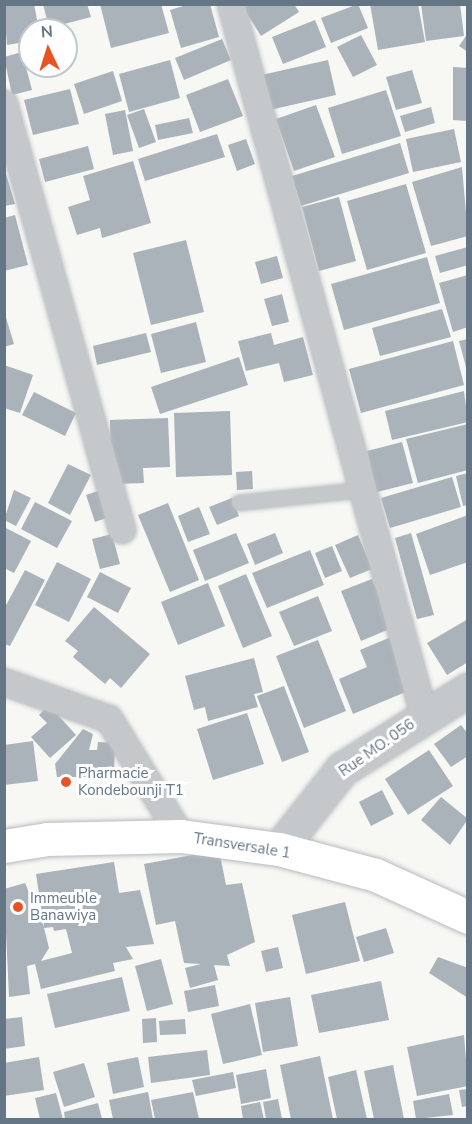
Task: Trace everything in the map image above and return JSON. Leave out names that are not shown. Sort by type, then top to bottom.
[{"type":"main road","name":"Transversale 1","points":[[4,846],[46,839],[181,836],[279,849],[376,875],[468,917]]},
{"type":"street","points":[[231,4],[424,715]]},
{"type":"street","points":[[4,104],[122,530]]},
{"type":"street","points":[[4,682],[109,719],[181,836]]},
{"type":"street","name":"Rue MO. 056","points":[[279,849],[342,769],[424,715],[468,690]]},
{"type":"lane","points":[[239,502],[363,490]]},
{"type":"building","points":[[4,4],[34,4],[37,18],[18,18],[18,43],[7,45]]},
{"type":"building","points":[[43,4],[87,4],[91,17],[78,20],[78,18],[46,18]]},
{"type":"building","points":[[100,4],[161,4],[169,33],[111,48]]},
{"type":"building","points":[[190,4],[210,4],[219,37],[181,48],[170,10]]},
{"type":"building","points":[[241,4],[294,4],[299,12],[261,36]]},
{"type":"building","points":[[358,4],[368,28],[331,43],[321,18]]},
{"type":"building","points":[[370,4],[418,4],[425,42],[378,50]]},
{"type":"building","points":[[421,4],[460,4],[464,36],[426,41]]},
{"type":"building","points":[[315,20],[326,47],[283,64],[272,37]]},
{"type":"building","points":[[468,33],[468,52],[459,46]]},
{"type":"building","points":[[361,35],[377,65],[353,77],[337,47]]},
{"type":"building","points":[[222,39],[231,60],[184,80],[175,58]]},
{"type":"building","points":[[18,53],[18,78],[29,78],[32,90],[12,95],[4,57]]},
{"type":"building","points":[[170,60],[180,98],[129,112],[119,74]]},
{"type":"building","points":[[328,60],[336,95],[265,111],[257,76]]},
{"type":"building","points":[[453,67],[468,68],[468,121],[453,120]]},
{"type":"building","points":[[412,70],[422,103],[396,110],[386,77]]},
{"type":"building","points":[[113,71],[122,101],[84,114],[74,84]]},
{"type":"building","points":[[228,79],[243,116],[200,132],[186,95]]},
{"type":"building","points":[[70,89],[79,124],[33,135],[24,100]]},
{"type":"building","points":[[386,90],[401,136],[342,154],[328,108]]},
{"type":"building","points":[[316,105],[335,157],[294,171],[276,119]]},
{"type":"building","points":[[431,107],[435,123],[405,132],[400,116]]},
{"type":"building","points":[[144,109],[156,142],[139,148],[127,115]]},
{"type":"building","points":[[125,110],[133,151],[113,155],[105,114]]},
{"type":"building","points":[[189,118],[193,133],[158,140],[155,125]]},
{"type":"building","points":[[454,129],[461,162],[413,172],[406,139]]},
{"type":"building","points":[[217,134],[225,157],[145,181],[138,159]]},
{"type":"building","points":[[246,139],[255,164],[237,171],[228,145]]},
{"type":"building","points":[[400,143],[409,173],[301,206],[292,176]]},
{"type":"building","points":[[88,146],[94,169],[45,182],[39,159]]},
{"type":"building","points":[[133,161],[151,223],[102,238],[100,228],[77,235],[68,207],[90,200],[83,176]]},
{"type":"building","points":[[4,167],[15,204],[4,206]]},
{"type":"building","points":[[462,167],[468,236],[431,246],[412,182]]},
{"type":"building","points":[[406,184],[426,253],[367,270],[347,201]]},
{"type":"building","points":[[339,197],[356,261],[319,271],[302,207]]},
{"type":"building","points":[[15,215],[28,265],[4,271],[4,218]]},
{"type":"building","points":[[186,240],[204,312],[151,325],[133,253]]},
{"type":"building","points":[[468,247],[468,265],[440,273],[435,256]]},
{"type":"building","points":[[277,256],[283,278],[261,284],[255,262]]},
{"type":"building","points":[[427,257],[440,303],[344,330],[331,284]]},
{"type":"building","points":[[468,275],[468,327],[453,332],[439,283]]},
{"type":"building","points":[[282,294],[289,322],[272,326],[264,299]]},
{"type":"building","points":[[442,309],[451,337],[380,356],[372,328]]},
{"type":"building","points":[[4,311],[14,344],[4,347]]},
{"type":"building","points":[[196,322],[206,362],[161,373],[151,334]]},
{"type":"building","points":[[146,333],[151,352],[97,365],[93,346]]},
{"type":"building","points":[[271,333],[274,345],[303,337],[313,375],[284,382],[279,363],[246,371],[238,341]]},
{"type":"building","points":[[468,339],[468,371],[467,371],[459,341]]},
{"type":"building","points":[[453,341],[464,385],[361,413],[349,369]]},
{"type":"building","points":[[239,357],[248,385],[160,414],[151,387]]},
{"type":"building","points":[[4,365],[33,375],[20,413],[4,408]]},
{"type":"building","points":[[464,391],[468,422],[392,440],[385,411]]},
{"type":"building","points":[[34,392],[76,413],[65,436],[22,415]]},
{"type":"building","points":[[230,411],[232,475],[176,477],[174,413]]},
{"type":"building","points":[[168,418],[170,467],[143,468],[144,483],[114,484],[113,464],[119,464],[111,461],[110,420]]},
{"type":"building","points":[[468,424],[468,470],[418,483],[406,439]]},
{"type":"building","points":[[402,442],[413,483],[377,492],[367,451]]},
{"type":"building","points":[[68,464],[91,475],[70,515],[48,503]]},
{"type":"building","points":[[252,471],[253,489],[237,490],[236,472]]},
{"type":"building","points":[[468,473],[468,505],[463,506],[456,476]]},
{"type":"building","points":[[452,477],[461,507],[390,528],[381,498]]},
{"type":"building","points":[[14,490],[31,498],[16,526],[4,520]]},
{"type":"building","points":[[101,490],[109,517],[95,522],[86,495]]},
{"type":"building","points":[[232,498],[239,516],[217,525],[209,507]]},
{"type":"building","points":[[35,502],[72,521],[57,548],[21,529]]},
{"type":"building","points":[[168,503],[199,580],[170,592],[138,515]]},
{"type":"building","points":[[199,507],[210,534],[188,542],[178,516]]},
{"type":"building","points":[[468,515],[468,562],[430,575],[416,534]]},
{"type":"building","points":[[4,527],[31,541],[14,573],[4,568]]},
{"type":"building","points":[[236,533],[249,563],[205,581],[193,550]]},
{"type":"building","points":[[275,533],[283,553],[255,565],[247,544]]},
{"type":"building","points":[[411,533],[434,615],[417,619],[395,538]]},
{"type":"building","points":[[112,534],[120,564],[100,569],[92,539]]},
{"type":"building","points":[[358,535],[372,569],[350,578],[335,545]]},
{"type":"building","points":[[332,546],[342,571],[325,578],[315,553]]},
{"type":"building","points":[[310,550],[324,585],[267,608],[252,573]]},
{"type":"building","points":[[57,562],[91,579],[69,622],[35,605]]},
{"type":"building","points":[[25,570],[45,580],[10,646],[4,644],[4,609]]},
{"type":"building","points":[[100,572],[131,588],[118,613],[87,597]]},
{"type":"building","points":[[246,574],[272,636],[243,648],[218,586]]},
{"type":"building","points":[[372,579],[392,628],[361,641],[341,591]]},
{"type":"building","points":[[208,583],[225,626],[178,645],[161,602]]},
{"type":"building","points":[[318,596],[332,631],[294,646],[279,612]]},
{"type":"building","points":[[94,607],[150,654],[121,688],[110,678],[105,684],[73,657],[78,651],[65,641]]},
{"type":"building","points":[[468,619],[468,662],[447,675],[427,643]]},
{"type":"building","points":[[391,637],[408,691],[353,714],[339,679],[367,667],[360,650]]},
{"type":"building","points":[[318,640],[346,711],[304,728],[276,656]]},
{"type":"building","points":[[254,658],[263,692],[254,694],[258,707],[208,721],[205,707],[194,710],[185,676]]},
{"type":"building","points":[[284,686],[309,752],[282,762],[257,696]]},
{"type":"building","points":[[49,705],[76,735],[50,758],[31,737],[47,723],[39,715]]},
{"type":"building","points":[[247,713],[264,764],[213,780],[197,729]]},
{"type":"building","points":[[461,725],[468,734],[468,756],[451,767],[434,744]]},
{"type":"building","points":[[83,729],[93,734],[89,750],[97,750],[98,742],[115,743],[114,777],[57,777],[55,764]]},
{"type":"building","points":[[33,741],[38,781],[4,785],[4,745]]},
{"type":"building","points":[[429,750],[453,786],[408,815],[385,779]]},
{"type":"building","points":[[382,790],[394,814],[371,826],[359,802]]},
{"type":"building","points":[[441,797],[468,819],[450,845],[421,820]]},
{"type":"building","points":[[219,850],[226,885],[242,883],[255,942],[227,955],[230,966],[214,965],[218,980],[190,988],[185,968],[201,964],[184,963],[175,921],[156,925],[144,864]]},
{"type":"building","points":[[114,862],[119,893],[140,890],[154,944],[126,947],[133,959],[113,963],[115,971],[41,989],[35,964],[27,966],[30,994],[9,997],[4,889],[25,883],[44,927],[36,874]],"holes":[[[53,927],[54,931],[66,929],[72,953],[41,961],[49,948],[44,928]]]},
{"type":"building","points":[[345,902],[360,961],[306,974],[292,915]]},
{"type":"building","points":[[386,928],[394,953],[364,962],[356,937]]},
{"type":"building","points":[[278,947],[283,968],[266,972],[261,951]]},
{"type":"building","points":[[438,957],[468,968],[468,998],[429,973]]},
{"type":"building","points":[[161,959],[173,1004],[147,1011],[135,966]]},
{"type":"building","points":[[122,977],[130,1011],[55,1028],[47,994]]},
{"type":"building","points":[[381,981],[389,1020],[319,1033],[311,995]]},
{"type":"building","points":[[215,985],[219,1006],[188,1012],[184,991]]},
{"type":"building","points":[[290,997],[298,1046],[263,1052],[255,1003]]},
{"type":"building","points":[[250,1004],[262,1055],[223,1064],[211,1014]]},
{"type":"building","points":[[22,1017],[25,1046],[4,1049],[4,1019]]},
{"type":"building","points":[[156,1018],[157,1042],[143,1043],[142,1019]]},
{"type":"building","points":[[185,1019],[186,1034],[160,1035],[159,1021]]},
{"type":"building","points":[[464,1035],[468,1086],[417,1096],[407,1047]]},
{"type":"building","points":[[207,1050],[210,1075],[151,1083],[148,1057]]},
{"type":"building","points":[[320,1056],[333,1119],[291,1119],[280,1065]]},
{"type":"building","points":[[39,1057],[44,1090],[4,1096],[4,1063]]},
{"type":"building","points":[[138,1057],[144,1087],[113,1094],[107,1063]]},
{"type":"building","points":[[84,1063],[95,1097],[64,1107],[53,1072]]},
{"type":"building","points":[[393,1065],[404,1119],[374,1119],[364,1071]]},
{"type":"building","points":[[266,1069],[271,1098],[241,1104],[236,1075]]},
{"type":"building","points":[[356,1070],[367,1119],[337,1119],[328,1077]]},
{"type":"building","points":[[233,1072],[236,1088],[196,1096],[192,1080]]},
{"type":"building","points":[[468,1089],[468,1106],[462,1107],[459,1090]]},
{"type":"building","points":[[148,1092],[153,1119],[113,1119],[109,1100]]},
{"type":"building","points":[[193,1092],[199,1119],[155,1119],[151,1100]]},
{"type":"building","points":[[56,1093],[63,1119],[40,1119],[35,1098]]},
{"type":"building","points":[[449,1094],[453,1115],[416,1119],[413,1101]]},
{"type":"building","points":[[278,1099],[282,1119],[266,1119],[263,1102]]},
{"type":"building","points":[[260,1102],[264,1119],[243,1119],[241,1106]]},
{"type":"building","points":[[98,1103],[102,1119],[65,1119],[64,1112]]},
{"type":"place","name":"Pharmacie Kondebounji T1","points":[[66,782]]},
{"type":"place","name":"Immeuble Banawiya","points":[[18,907]]}]
